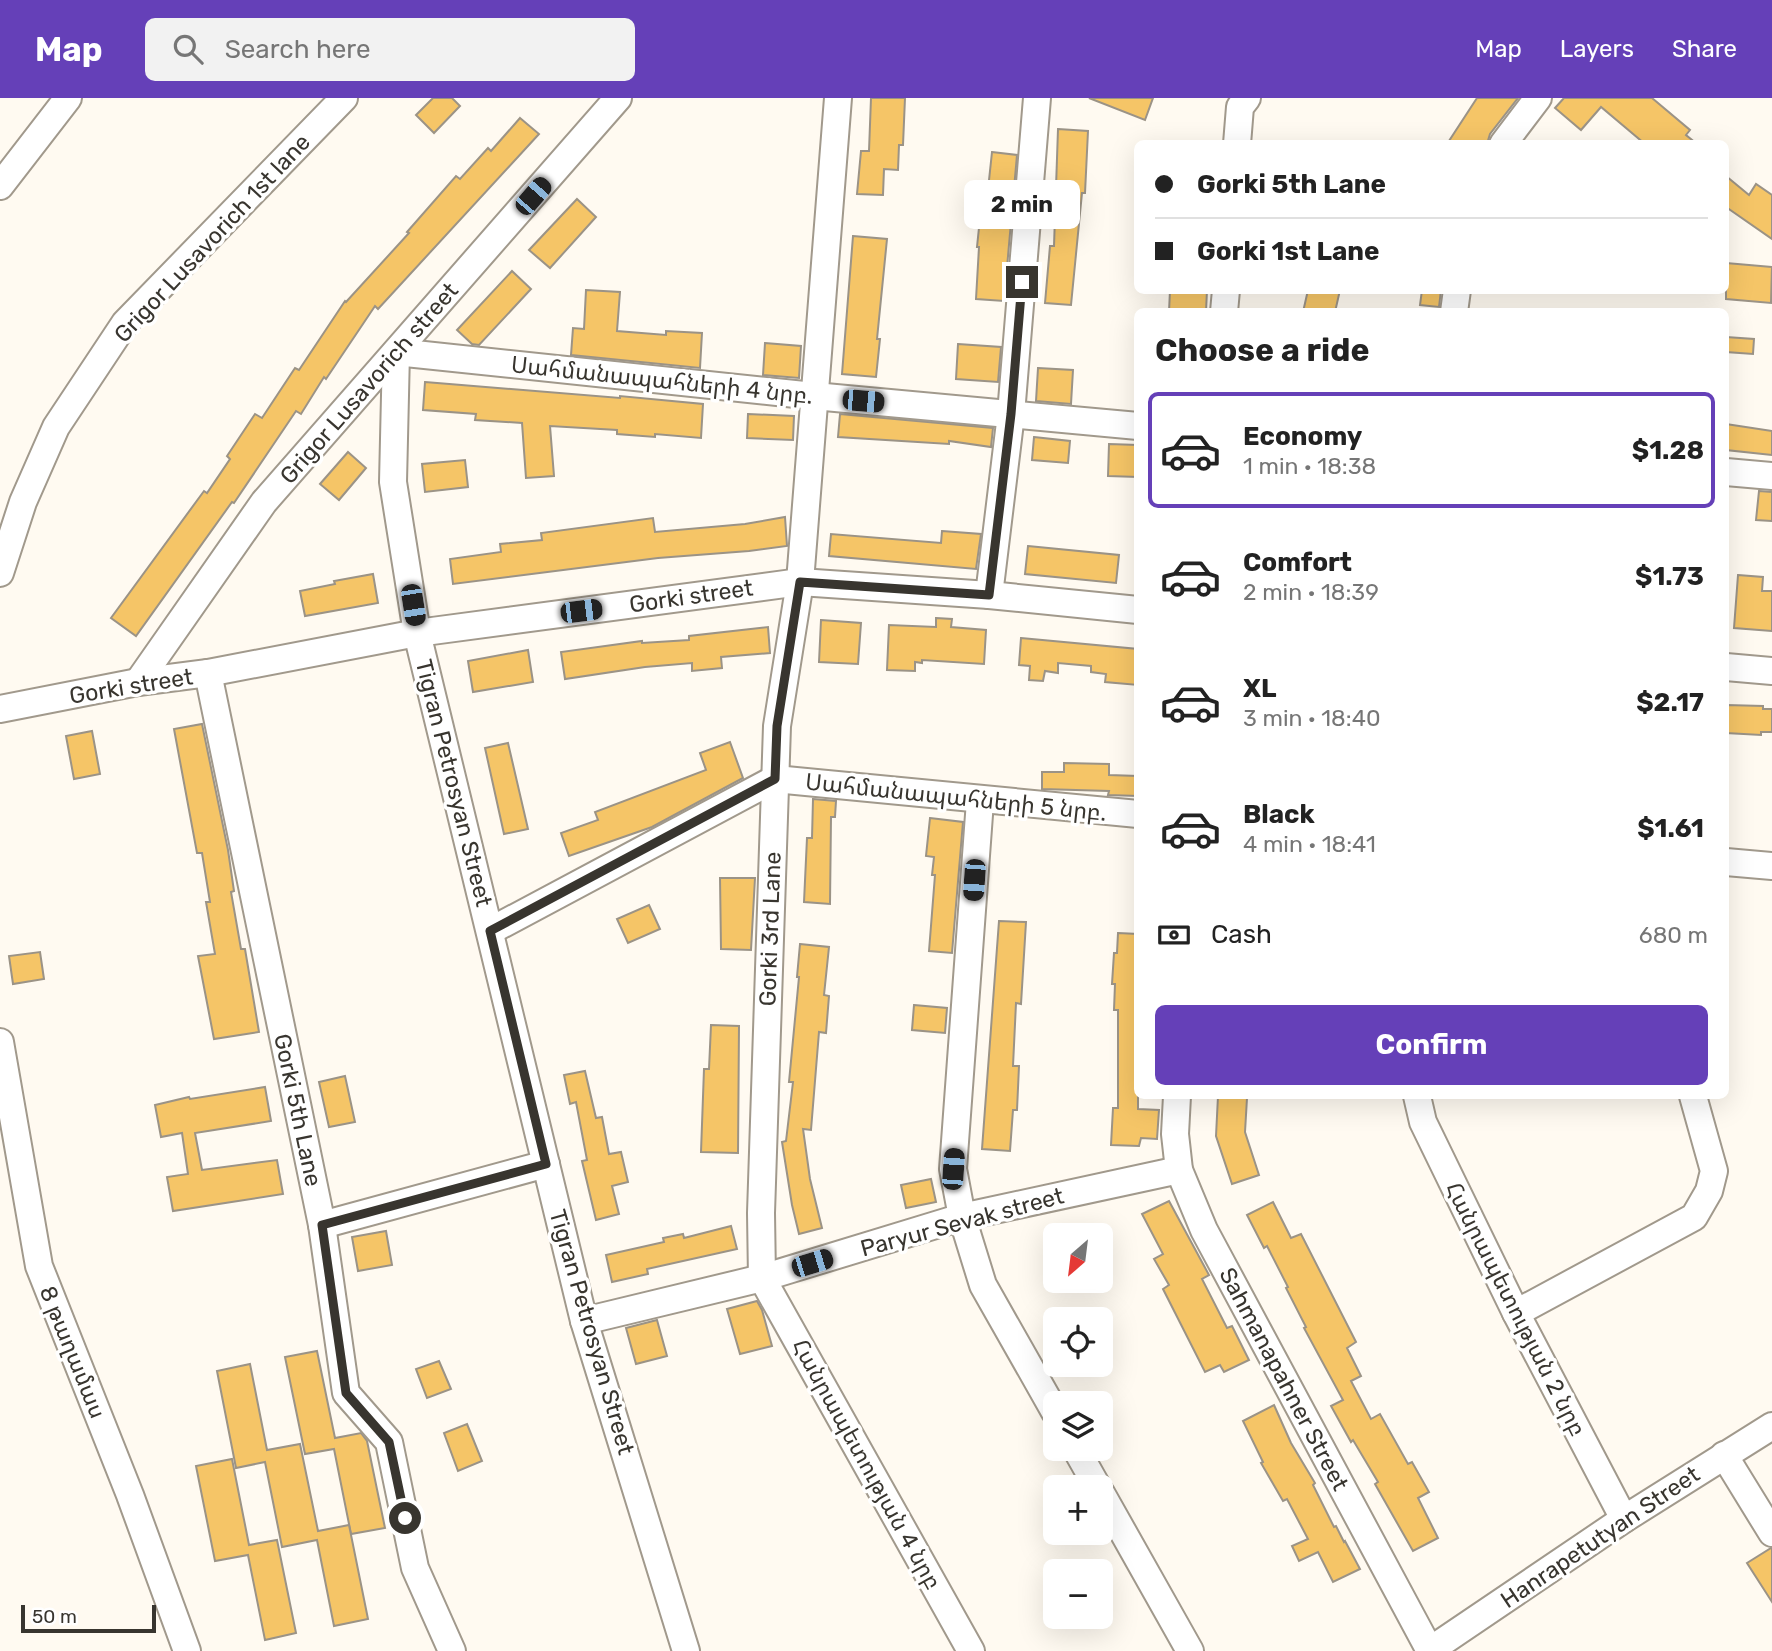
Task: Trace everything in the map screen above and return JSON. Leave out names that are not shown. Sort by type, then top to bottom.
[{"type":"street","points":[[0,186],[68,98]]},
{"type":"street","name":"Grigor Lusavorich 1st lane","points":[[0,573],[23,502],[56,427],[125,323],[344,98]]},
{"type":"street","name":"Grigor Lusavorich street","points":[[138,682],[264,502],[618,98]]},
{"type":"street","name":"Gorki 3rd Lane","points":[[762,1278],[761,1200],[777,726],[800,582],[838,98]]},
{"type":"street","points":[[989,595],[1011,414],[1037,98]]},
{"type":"street","points":[[1506,140],[1538,98]]},
{"type":"street","points":[[1237,100],[1237,140]]},
{"type":"street","name":"Սահմանապահների 4 նրբ.","points":[[396,352],[814,396],[1134,426]]},
{"type":"street","name":"Tigran Petrosyan Street","points":[[396,352],[393,482],[417,633],[584,1321],[687,1651]]},
{"type":"street","points":[[1729,472],[1772,476]]},
{"type":"street","name":"Gorki street","points":[[0,709],[417,633],[800,582],[989,595],[1134,610]]},
{"type":"street","points":[[1729,667],[1772,671]]},
{"type":"street","name":"Gorki 5th Lane","points":[[208,673],[322,1225],[346,1393],[389,1442],[415,1568],[452,1651]]},
{"type":"street","points":[[490,931],[775,779]]},
{"type":"street","name":"Սահմանապահների 5 նրբ.","points":[[775,779],[980,801],[1134,814]]},
{"type":"street","points":[[980,801],[953,1169],[961,1217],[984,1285],[1043,1391]]},
{"type":"street","points":[[1729,862],[1772,866]]},
{"type":"street","name":"8 թաղամաս","points":[[0,1042],[39,1266],[130,1495],[187,1651]]},
{"type":"street","name":"Sahmanapahner Street","points":[[1177,1099],[1175,1134],[1179,1170],[1204,1230],[1429,1651]]},
{"type":"street","name":"Հանրապետության 2 նրբ","points":[[1418,1099],[1423,1122],[1516,1313],[1624,1520]]},
{"type":"street","points":[[1516,1313],[1694,1217],[1709,1191],[1714,1171],[1694,1099]]},
{"type":"street","points":[[322,1225],[546,1164]]},
{"type":"street","name":"Paryur Sevak street","points":[[584,1321],[762,1278],[961,1217],[1179,1170]]},
{"type":"street","name":"Հանրապետության 4 նրբ","points":[[762,1278],[971,1651]]},
{"type":"street","name":"Hanrapetutyan Street","points":[[1429,1651],[1624,1520],[1772,1426]]},
{"type":"street","points":[[1724,1455],[1772,1533]]},
{"type":"street","points":[[1113,1515],[1189,1651]]},
{"type":"building","points":[[433,98],[452,98],[460,106],[434,133],[416,115]]},
{"type":"building","points":[[871,98],[905,98],[903,145],[899,145],[898,170],[884,169],[883,195],[857,194],[861,151],[869,151]]},
{"type":"building","points":[[1089,98],[1153,98],[1145,120]]},
{"type":"building","points":[[1477,98],[1518,98],[1488,140],[1450,140]]},
{"type":"building","points":[[1564,98],[1652,98],[1690,130],[1686,135],[1692,140],[1640,140],[1601,107],[1581,130],[1555,108]]},
{"type":"building","points":[[520,118],[539,134],[378,309],[375,306],[301,414],[296,411],[234,503],[232,502],[136,636],[111,618],[204,491],[207,493],[230,459],[227,456],[255,414],[262,418],[295,368],[299,370],[345,301],[409,233],[407,232],[456,176],[460,179],[488,148],[491,151]]},
{"type":"building","points":[[1058,129],[1088,131],[1085,193],[1082,193],[1071,305],[1045,303],[1050,246],[1054,246]]},
{"type":"building","points":[[992,152],[1017,155],[1004,301],[976,299],[977,247],[982,199],[987,199]]},
{"type":"building","points":[[1729,178],[1749,195],[1756,184],[1772,195],[1772,239],[1729,209]]},
{"type":"building","points":[[577,199],[596,217],[550,268],[529,250]]},
{"type":"building","points":[[853,236],[887,239],[876,377],[842,374]]},
{"type":"building","points":[[1729,263],[1772,267],[1771,303],[1726,299],[1726,294],[1729,294]]},
{"type":"building","points":[[512,271],[531,289],[479,345],[472,344],[457,330]]},
{"type":"building","points":[[586,290],[620,292],[617,331],[666,335],[666,331],[702,333],[700,368],[571,355],[573,328],[584,329]]},
{"type":"building","points":[[1170,294],[1207,294],[1206,308],[1169,308]]},
{"type":"building","points":[[1307,294],[1339,294],[1336,308],[1304,308]]},
{"type":"building","points":[[1421,294],[1441,294],[1439,307],[1420,305]]},
{"type":"building","points":[[1729,337],[1754,339],[1753,354],[1729,352]]},
{"type":"building","points":[[765,343],[801,346],[799,378],[763,375]]},
{"type":"building","points":[[958,344],[1001,347],[998,382],[956,379]]},
{"type":"building","points":[[1038,368],[1073,370],[1071,404],[1036,401]]},
{"type":"building","points":[[425,382],[703,404],[701,438],[617,434],[617,430],[550,426],[554,476],[526,478],[522,423],[475,420],[476,414],[423,410]]},
{"type":"building","points":[[748,414],[794,416],[793,440],[747,438]]},
{"type":"building","points":[[840,414],[993,428],[991,447],[949,441],[949,444],[838,437]]},
{"type":"building","points":[[1729,424],[1772,431],[1772,455],[1729,450]]},
{"type":"building","points":[[1034,437],[1070,441],[1068,463],[1032,460]]},
{"type":"building","points":[[1109,444],[1134,445],[1134,477],[1108,476]]},
{"type":"building","points":[[348,452],[366,468],[339,500],[320,484]]},
{"type":"building","points":[[465,460],[468,487],[425,492],[422,464]]},
{"type":"building","points":[[1759,491],[1772,492],[1772,521],[1756,520]]},
{"type":"building","points":[[785,517],[787,546],[658,558],[453,584],[450,559],[501,552],[500,544],[542,540],[541,533],[653,518],[655,532],[745,524]]},
{"type":"building","points":[[942,531],[981,534],[976,569],[829,556],[831,534],[941,543]]},
{"type":"building","points":[[1028,546],[1119,555],[1116,583],[1025,574]]},
{"type":"building","points":[[373,574],[378,603],[305,616],[300,591]]},
{"type":"building","points":[[1738,575],[1763,577],[1762,591],[1772,591],[1772,631],[1734,628]]},
{"type":"building","points":[[936,618],[952,619],[951,627],[986,630],[984,664],[922,660],[922,663],[915,662],[915,671],[887,670],[889,625],[936,627]]},
{"type":"building","points":[[821,620],[861,623],[858,664],[819,662]]},
{"type":"building","points":[[768,627],[770,653],[721,657],[722,668],[692,671],[692,663],[565,679],[561,652],[642,641],[689,640],[689,636]]},
{"type":"building","points":[[1021,638],[1134,649],[1134,685],[1105,682],[1106,674],[1091,672],[1091,666],[1058,663],[1058,673],[1045,671],[1043,681],[1029,680],[1030,666],[1019,665]]},
{"type":"building","points":[[528,650],[533,682],[473,692],[468,661]]},
{"type":"building","points":[[1729,705],[1763,706],[1763,709],[1772,709],[1772,732],[1761,732],[1761,735],[1729,733]]},
{"type":"building","points":[[202,724],[228,850],[234,891],[231,892],[241,949],[245,949],[259,1032],[214,1039],[198,956],[215,954],[206,902],[210,902],[202,853],[197,853],[174,729]]},
{"type":"building","points":[[92,731],[100,774],[74,779],[66,736]]},
{"type":"building","points":[[730,742],[743,778],[652,827],[569,856],[561,833],[598,820],[595,812],[706,770],[700,753]]},
{"type":"building","points":[[508,743],[528,829],[504,834],[485,748]]},
{"type":"building","points":[[1064,763],[1109,764],[1109,775],[1134,776],[1134,796],[1108,795],[1109,791],[1042,789],[1042,772],[1064,772]]},
{"type":"building","points":[[813,799],[836,801],[835,817],[831,817],[830,904],[804,902],[807,838],[812,838]]},
{"type":"building","points":[[930,818],[963,822],[952,953],[929,951],[935,875],[932,875],[934,857],[926,856]]},
{"type":"building","points":[[720,878],[755,878],[751,950],[721,949]]},
{"type":"building","points":[[649,905],[660,929],[628,943],[617,919]]},
{"type":"building","points":[[999,921],[1026,922],[1021,1004],[1016,1003],[1013,1066],[1019,1066],[1017,1110],[1013,1110],[1010,1151],[982,1149]]},
{"type":"building","points":[[1118,933],[1134,934],[1134,1099],[1138,1099],[1138,1109],[1159,1110],[1157,1139],[1141,1138],[1139,1146],[1111,1145],[1113,1108],[1118,1108],[1118,1010],[1114,1010],[1115,984],[1112,984],[1114,953],[1117,953]]},
{"type":"building","points":[[800,944],[829,947],[824,995],[829,996],[826,1033],[819,1032],[811,1130],[803,1129],[810,1179],[822,1228],[799,1234],[782,1142],[786,1141],[793,1082],[789,1082]]},
{"type":"building","points":[[40,952],[44,979],[13,984],[9,956]]},
{"type":"building","points":[[914,1005],[947,1008],[945,1033],[912,1030]]},
{"type":"building","points":[[711,1025],[739,1026],[738,1153],[701,1152],[704,1069],[709,1069]]},
{"type":"building","points":[[585,1071],[596,1118],[602,1117],[609,1154],[621,1152],[628,1182],[612,1186],[619,1214],[596,1220],[582,1161],[587,1160],[576,1102],[570,1104],[564,1075]]},
{"type":"building","points":[[345,1076],[355,1122],[329,1127],[319,1082]]},
{"type":"building","points":[[265,1087],[271,1121],[195,1133],[202,1170],[277,1160],[283,1194],[173,1211],[167,1177],[188,1174],[182,1133],[161,1137],[155,1105],[189,1097],[190,1099]]},
{"type":"building","points":[[1218,1099],[1247,1099],[1245,1132],[1259,1175],[1232,1184],[1216,1136]]},
{"type":"building","points":[[931,1179],[936,1202],[906,1208],[901,1185]]},
{"type":"building","points":[[1169,1201],[1209,1275],[1202,1279],[1227,1328],[1232,1326],[1249,1360],[1224,1372],[1220,1365],[1205,1372],[1163,1289],[1169,1285],[1154,1259],[1163,1254],[1142,1214]]},
{"type":"building","points":[[1273,1202],[1291,1238],[1301,1234],[1356,1342],[1347,1348],[1361,1376],[1351,1381],[1371,1419],[1380,1414],[1408,1464],[1412,1462],[1429,1492],[1418,1498],[1438,1538],[1413,1551],[1375,1484],[1378,1482],[1331,1406],[1343,1400],[1304,1328],[1306,1327],[1286,1288],[1288,1287],[1267,1246],[1264,1248],[1247,1215]]},
{"type":"building","points":[[731,1226],[737,1249],[647,1269],[648,1274],[612,1282],[606,1255],[664,1242],[663,1238],[683,1234],[684,1238]]},
{"type":"building","points":[[386,1231],[392,1265],[358,1271],[352,1237]]},
{"type":"building","points":[[757,1301],[772,1346],[740,1354],[727,1309]]},
{"type":"building","points":[[657,1320],[667,1356],[636,1364],[626,1328]]},
{"type":"building","points":[[317,1351],[335,1438],[361,1433],[367,1441],[385,1528],[351,1534],[334,1449],[305,1454],[285,1357]]},
{"type":"building","points":[[439,1361],[451,1389],[427,1398],[416,1369]]},
{"type":"building","points":[[250,1364],[267,1450],[300,1444],[318,1531],[349,1525],[368,1619],[334,1626],[317,1540],[282,1547],[265,1462],[236,1468],[217,1371]]},
{"type":"building","points":[[1274,1405],[1291,1443],[1315,1483],[1313,1485],[1334,1527],[1336,1526],[1360,1569],[1333,1582],[1318,1552],[1299,1561],[1292,1546],[1308,1539],[1287,1499],[1283,1501],[1261,1463],[1263,1462],[1243,1421]]},
{"type":"building","points":[[467,1424],[482,1461],[458,1471],[444,1433]]},
{"type":"building","points":[[232,1459],[249,1545],[277,1540],[296,1633],[265,1640],[248,1555],[215,1561],[196,1466]]},
{"type":"building","points":[[1772,1549],[1772,1602],[1747,1563]]},
{"type":"route","points":[[405,1518],[389,1442],[346,1393],[322,1225],[546,1164],[490,931],[775,779],[777,726],[800,582],[989,595],[1011,414],[1022,282]]}]
